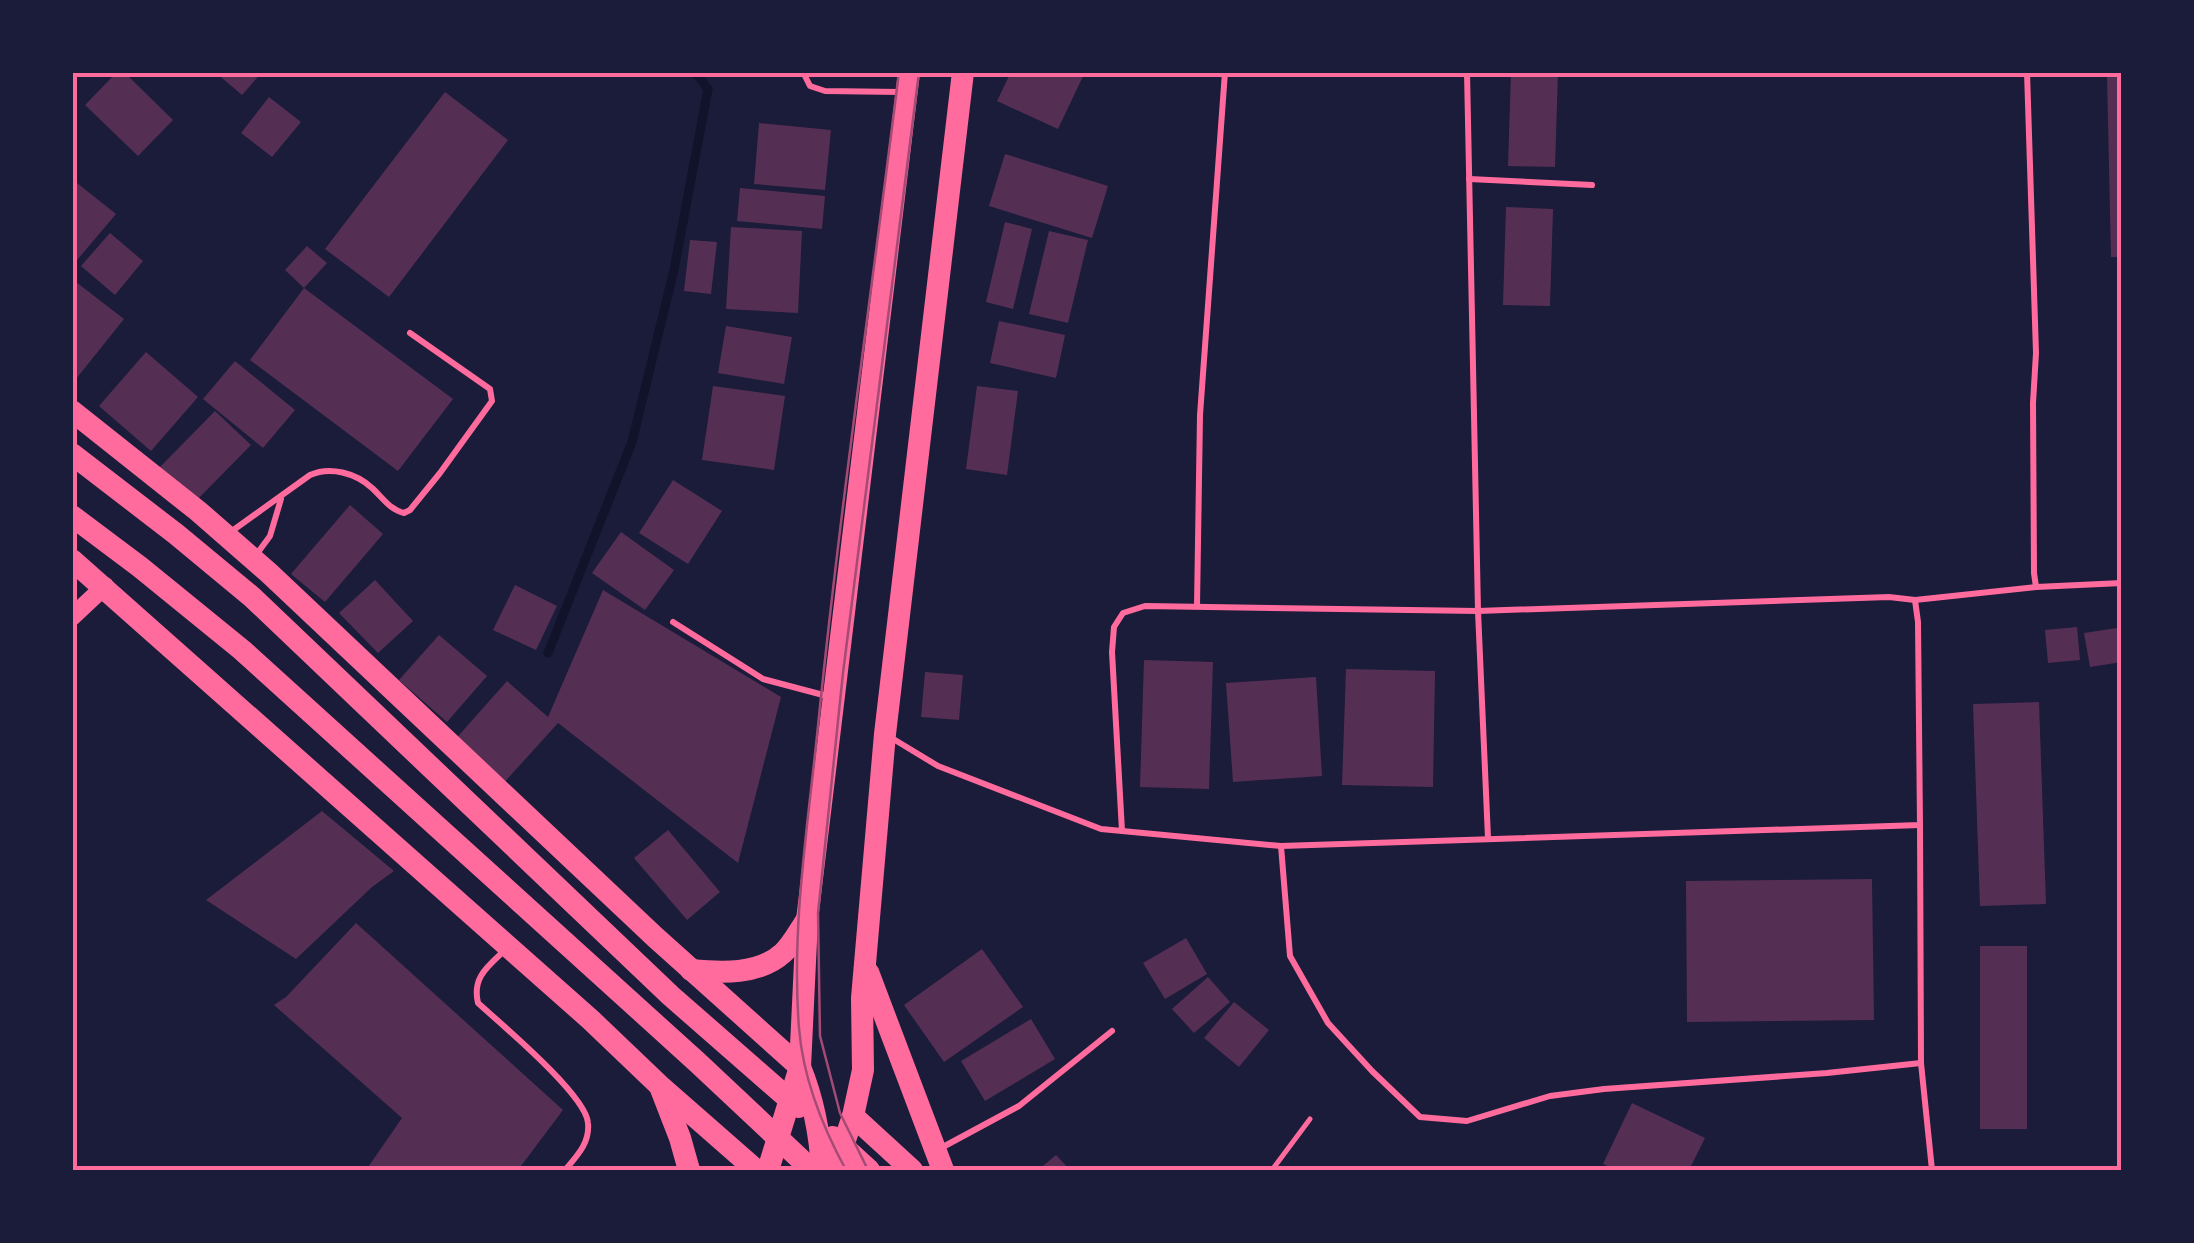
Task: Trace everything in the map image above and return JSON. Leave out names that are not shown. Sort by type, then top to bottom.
[{"type":"highway","points":[[836,1170],[854,1116],[863,1070],[864,964],[885,734],[963,72]]},
{"type":"highway","points":[[771,1170],[800,1067],[807,920],[907,82]]},
{"type":"highway","points":[[72,412],[253,558],[655,937],[800,1067],[812,1095],[822,1170]]},
{"type":"highway","points":[[72,454],[252,597],[670,996],[868,1170]]},
{"type":"highway","points":[[72,516],[242,650],[812,1170]]},
{"type":"highway","points":[[72,560],[756,1170]]},
{"type":"highway","points":[[691,970],[756,968],[782,954],[807,920]]},
{"type":"highway","points":[[591,1020],[611,1015],[627,1005],[641,988],[650,969],[655,937]]},
{"type":"highway","points":[[864,964],[940,1160]]},
{"type":"highway","points":[[660,1085],[689,1170]]},
{"type":"highway","points":[[771,1170],[795,1143],[832,1120],[854,1116]]},
{"type":"highway","points":[[854,1116],[912,1170]]},
{"type":"street","points":[[72,617],[105,586]]},
{"type":"lane","points":[[803,72],[810,86],[826,91],[907,82]]},
{"type":"lane","points":[[1197,606],[1200,414],[1225,72]]},
{"type":"lane","points":[[1467,72],[1478,611],[1488,838]]},
{"type":"lane","points":[[2027,72],[2036,354],[2036,587]]},
{"type":"lane","points":[[1469,179],[1592,185]]},
{"type":"lane","points":[[226,535],[322,470],[334,470],[368,483],[394,510],[404,512],[440,473],[492,402],[492,394],[410,333]]},
{"type":"lane","points":[[253,558],[270,536],[281,498]]},
{"type":"lane","points":[[1122,831],[1114,627],[1123,612],[1146,606],[1478,611],[1915,600],[2036,587],[2122,583]]},
{"type":"lane","points":[[1915,600],[1921,1063],[1932,1170]]},
{"type":"lane","points":[[673,622],[762,679],[833,698]]},
{"type":"lane","points":[[885,734],[938,766],[1101,829],[1281,846],[1920,825]]},
{"type":"lane","points":[[1281,846],[1290,956],[1328,1023],[1420,1117],[1468,1121],[1550,1096],[1921,1063]]},
{"type":"lane","points":[[509,947],[482,971],[474,989],[478,1002],[574,1093],[589,1121],[584,1147],[565,1170]]},
{"type":"lane","points":[[940,1160],[1020,1106],[1112,1031]]},
{"type":"path","points":[[1272,1170],[1310,1119]]},
{"type":"building","points":[[117,72],[124,72],[173,120],[138,156],[85,105]]},
{"type":"building","points":[[215,72],[262,72],[242,95]]},
{"type":"building","points":[[1011,72],[1085,72],[1058,129],[997,101]]},
{"type":"building","points":[[1511,72],[1558,72],[1555,167],[1508,166]]},
{"type":"building","points":[[2107,76],[2122,76],[2122,257],[2111,257]]},
{"type":"building","points":[[445,92],[508,140],[389,297],[325,249]]},
{"type":"building","points":[[269,97],[301,122],[272,157],[241,133]]},
{"type":"building","points":[[759,123],[831,130],[825,190],[754,184]]},
{"type":"building","points":[[1005,154],[1108,186],[1092,238],[989,206]]},
{"type":"building","points":[[72,179],[116,214],[72,266]]},
{"type":"building","points":[[740,188],[825,196],[822,229],[737,221]]},
{"type":"building","points":[[1506,207],[1553,209],[1550,306],[1503,305]]},
{"type":"building","points":[[1005,222],[1032,229],[1013,309],[986,302]]},
{"type":"building","points":[[731,227],[802,231],[798,313],[726,309]]},
{"type":"building","points":[[1049,231],[1088,240],[1068,323],[1029,314]]},
{"type":"building","points":[[110,233],[143,261],[115,295],[81,266]]},
{"type":"building","points":[[690,240],[717,242],[711,294],[684,291]]},
{"type":"building","points":[[307,246],[327,263],[304,288],[285,270]]},
{"type":"building","points":[[76,282],[124,319],[72,384],[72,286]]},
{"type":"building","points":[[304,288],[453,399],[398,471],[250,360]]},
{"type":"building","points":[[999,321],[1065,335],[1056,378],[990,363]]},
{"type":"building","points":[[726,326],[792,337],[784,384],[718,373]]},
{"type":"building","points":[[146,352],[198,397],[151,451],[99,406]]},
{"type":"building","points":[[235,361],[295,410],[263,448],[203,399]]},
{"type":"building","points":[[713,386],[785,396],[774,470],[702,460]]},
{"type":"building","points":[[977,386],[1018,391],[1007,475],[966,469]]},
{"type":"building","points":[[215,411],[251,445],[193,504],[157,470]]},
{"type":"building","points":[[673,480],[722,511],[688,564],[639,533]]},
{"type":"building","points":[[350,505],[383,534],[325,602],[291,574]]},
{"type":"building","points":[[621,532],[674,570],[645,610],[592,573]]},
{"type":"building","points":[[375,580],[413,621],[378,653],[339,613]]},
{"type":"building","points":[[515,585],[557,606],[536,650],[493,630]]},
{"type":"building","points":[[603,590],[781,697],[738,863],[558,723],[501,786],[452,743],[507,681],[548,717]]},
{"type":"building","points":[[2077,627],[2080,660],[2048,663],[2045,630]]},
{"type":"building","points":[[2117,628],[2122,662],[2090,667],[2084,633]]},
{"type":"building","points":[[439,635],[487,676],[447,722],[399,680]]},
{"type":"building","points":[[1144,660],[1213,662],[1209,789],[1140,787]]},
{"type":"building","points":[[1346,669],[1435,671],[1433,787],[1342,785]]},
{"type":"building","points":[[925,672],[963,675],[959,720],[921,717]]},
{"type":"building","points":[[1316,677],[1322,776],[1233,782],[1226,683]]},
{"type":"building","points":[[2039,702],[2046,904],[1980,906],[1973,704]]},
{"type":"building","points":[[322,811],[394,871],[296,959],[206,900]]},
{"type":"building","points":[[668,830],[720,892],[687,920],[634,858]]},
{"type":"building","points":[[1872,879],[1874,1020],[1687,1022],[1686,881]]},
{"type":"building","points":[[356,923],[563,1110],[518,1170],[366,1170],[402,1118],[274,1005]]},
{"type":"building","points":[[1186,938],[1207,974],[1165,999],[1143,963]]},
{"type":"building","points":[[1980,946],[2027,946],[2027,1129],[1980,1129]]},
{"type":"building","points":[[982,949],[1023,1007],[944,1062],[904,1005]]},
{"type":"building","points":[[1208,977],[1230,1002],[1194,1033],[1172,1009]]},
{"type":"building","points":[[1234,1002],[1269,1030],[1239,1067],[1204,1038]]},
{"type":"building","points":[[1031,1019],[1055,1059],[985,1101],[961,1061]]},
{"type":"building","points":[[1632,1103],[1705,1138],[1689,1170],[1616,1170],[1603,1164]]},
{"type":"building","points":[[1056,1155],[1070,1170],[1038,1170]]},
{"type":"waterway","points":[[548,653],[632,442],[674,270],[708,89],[695,72]]},
{"type":"tram line","points":[[846,1170],[815,1102],[805,1065],[799,1028],[797,952],[805,838],[836,562],[899,72]]},
{"type":"tram line","points":[[868,1170],[840,1113],[820,1036],[818,913],[843,673],[919,72]]}]
